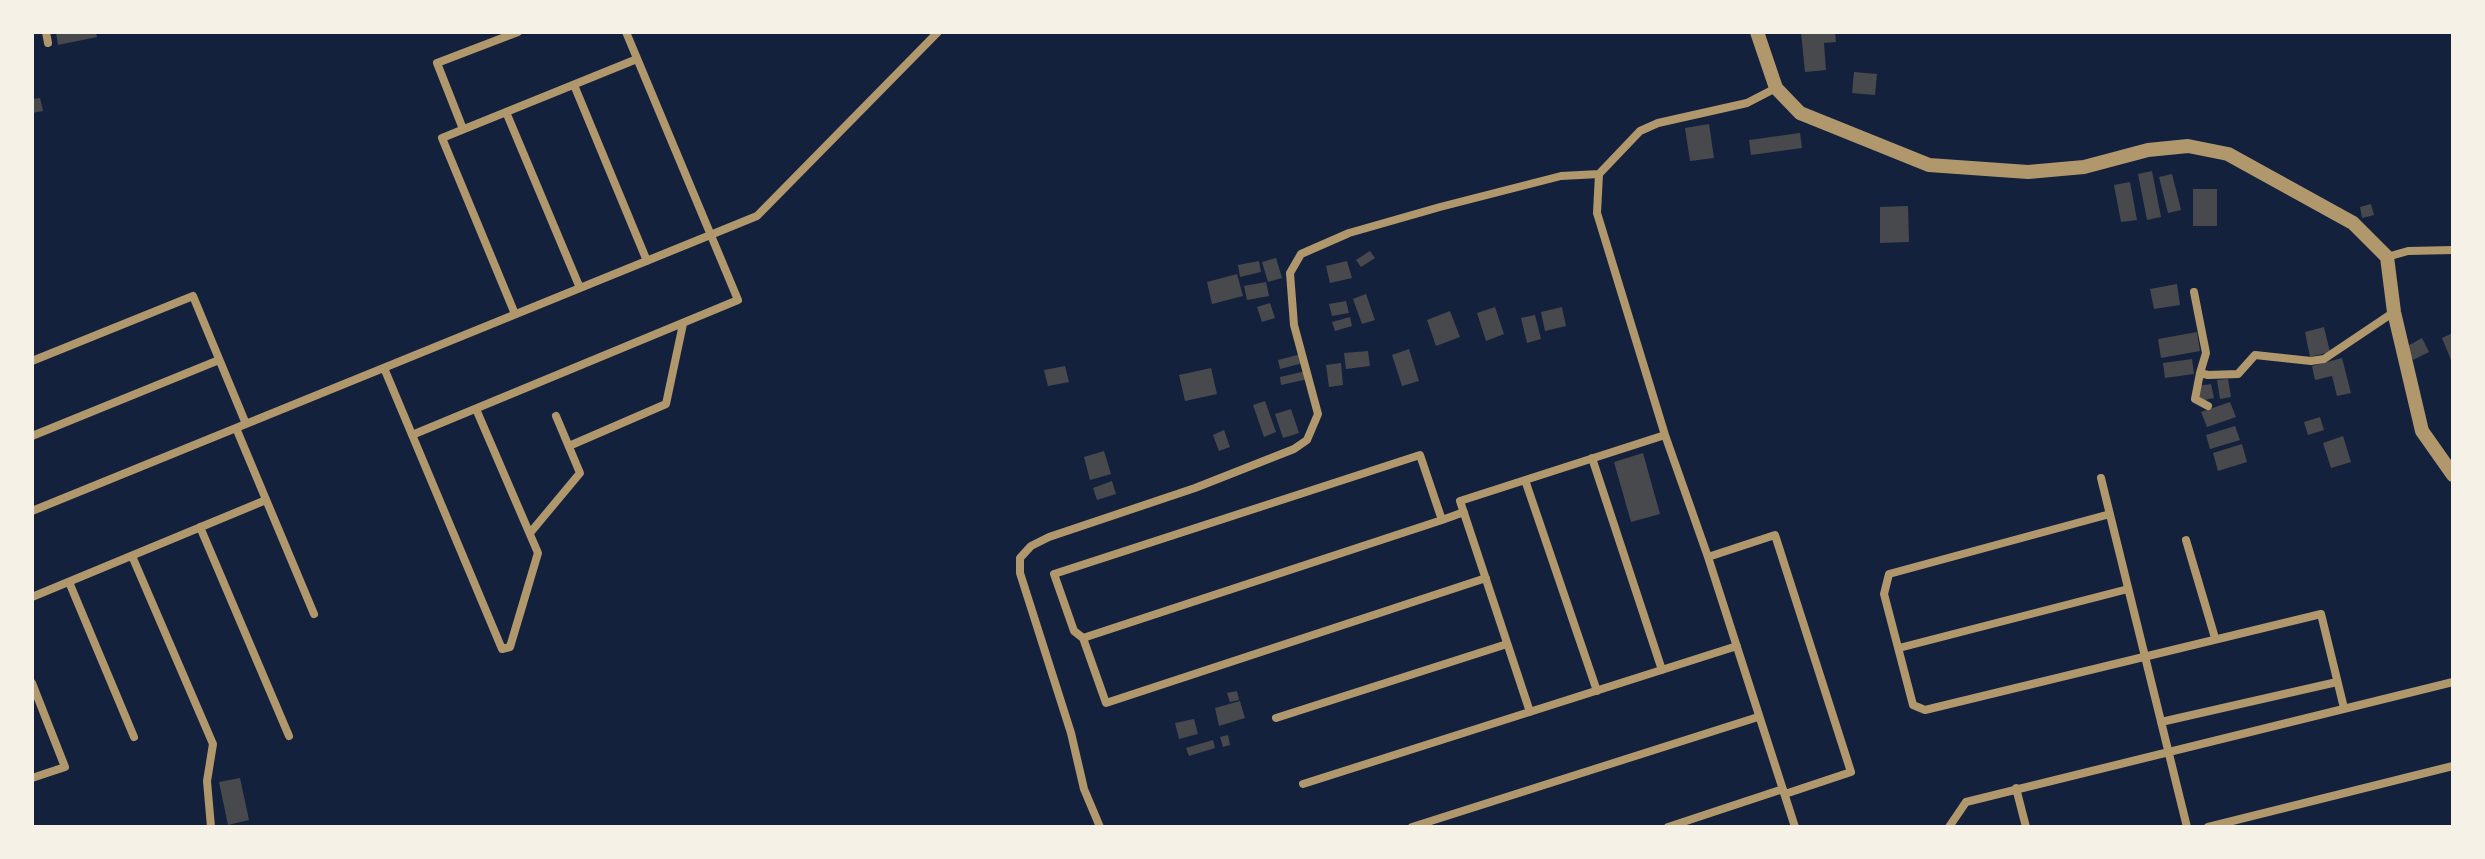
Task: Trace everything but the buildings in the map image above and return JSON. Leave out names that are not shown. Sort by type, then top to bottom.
[{"type":"street","points":[[46,32],[48,43]]},
{"type":"street","points":[[463,129],[437,63],[518,32]]},
{"type":"street","points":[[412,435],[738,300],[626,32]]},
{"type":"street","points":[[32,511],[757,216],[938,32]]},
{"type":"street","points":[[1757,32],[1776,88],[1800,113],[1929,165],[2028,172],[2084,167],[2148,150],[2188,146],[2228,154],[2353,223],[2387,257],[2394,312],[2422,431],[2453,475]]},
{"type":"street","points":[[515,314],[442,138],[637,59]]},
{"type":"street","points":[[574,85],[647,261]]},
{"type":"street","points":[[1776,88],[1747,103],[1658,123],[1640,131],[1599,174],[1597,213],[1665,435],[1708,557],[1795,827]]},
{"type":"street","points":[[506,112],[580,288]]},
{"type":"street","points":[[1100,827],[1084,789],[1071,733],[1020,573],[1020,558],[1024,552],[1049,537],[1195,488],[1294,449],[1307,440],[1318,414],[1294,325],[1290,273],[1301,254],[1349,233],[1440,207],[1561,176],[1599,174]]},
{"type":"street","points":[[2387,257],[2408,251],[2453,250]]},
{"type":"street","points":[[2194,292],[2206,353],[2195,399],[2208,406]]},
{"type":"street","points":[[32,361],[193,296],[246,424]]},
{"type":"street","points":[[2200,373],[2238,374],[2255,355],[2311,361],[2324,359],[2394,312]]},
{"type":"street","points":[[569,446],[666,404],[683,324]]},
{"type":"street","points":[[32,436],[219,360]]},
{"type":"street","points":[[384,368],[502,649],[510,647],[538,553],[476,409]]},
{"type":"street","points":[[530,533],[580,473],[556,416]]},
{"type":"street","points":[[236,428],[314,614]]},
{"type":"street","points":[[1530,712],[1460,501],[1665,435]]},
{"type":"street","points":[[1442,520],[1420,455],[1054,574],[1074,631],[1083,638],[1106,703],[1486,578]]},
{"type":"street","points":[[1592,458],[1662,670]]},
{"type":"street","points":[[2101,478],[2187,827]]},
{"type":"street","points":[[1525,480],[1597,691]]},
{"type":"street","points":[[32,597],[266,500]]},
{"type":"street","points":[[1083,638],[1464,512]]},
{"type":"street","points":[[2110,514],[1889,574],[1884,594],[1911,700],[1916,707],[1925,710],[2321,614],[2344,708]]},
{"type":"street","points":[[200,527],[289,736]]},
{"type":"street","points":[[1668,827],[1851,772],[1775,535],[1708,557]]},
{"type":"street","points":[[2186,540],[2215,638]]},
{"type":"street","points":[[132,556],[213,744],[207,781],[211,827]]},
{"type":"street","points":[[69,582],[134,737]]},
{"type":"street","points":[[1899,648],[2128,589]]},
{"type":"street","points":[[1276,718],[1507,644]]},
{"type":"street","points":[[1303,784],[1737,646]]},
{"type":"street","points":[[2161,722],[2337,682]]},
{"type":"street","points":[[1949,827],[1966,802],[2168,749],[2453,682]]},
{"type":"street","points":[[32,683],[65,767],[32,778]]},
{"type":"street","points":[[1412,827],[1758,717]]},
{"type":"street","points":[[2208,827],[2453,766]]},
{"type":"street","points":[[2016,788],[2026,827]]}]
